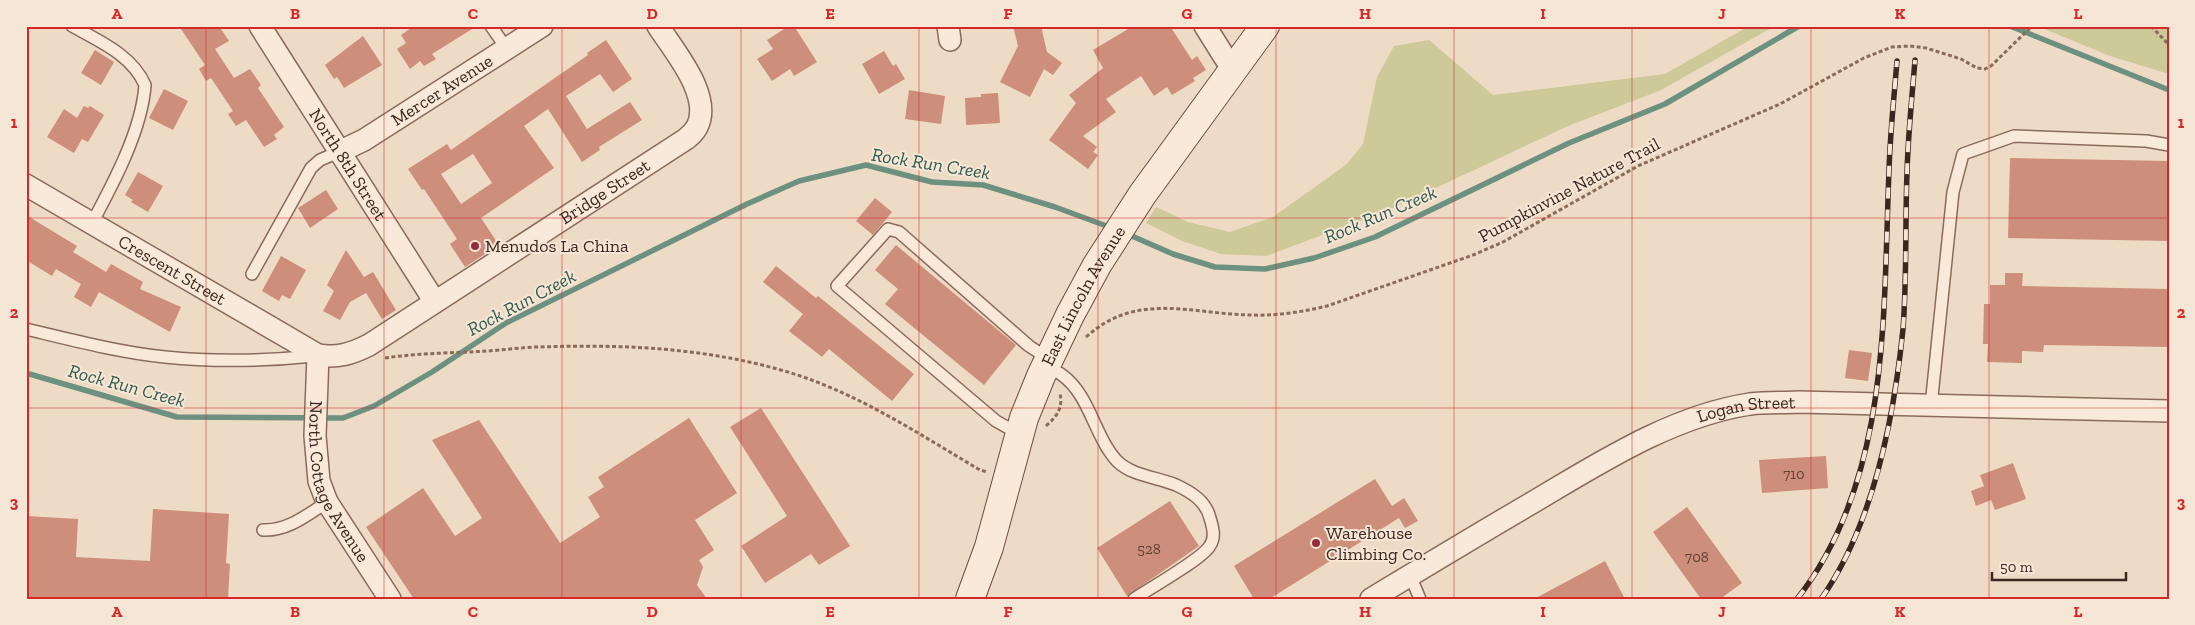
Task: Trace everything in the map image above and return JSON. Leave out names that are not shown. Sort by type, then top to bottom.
[{"type":"main road","name":"East Lincoln Avenue","points":[[970,599],[989,547],[1019,434],[1047,362],[1097,265],[1142,195],[1265,26]]},
{"type":"street","name":"North 8th Street","points":[[260,26],[435,302]]},
{"type":"street","name":"Mercer Avenue","points":[[341,151],[364,140],[542,26]]},
{"type":"street","name":"Bridge Street","points":[[318,355],[334,357],[350,354],[369,345],[674,149],[686,139],[697,127],[700,114],[700,100],[697,89],[658,26]]},
{"type":"street","points":[[1205,26],[1232,69]]},
{"type":"street","name":"Crescent Street","points":[[26,185],[318,355]]},
{"type":"street","name":"North Cottage Avenue","points":[[318,355],[315,391],[315,436],[319,481],[328,502],[390,599]]},
{"type":"street","name":"Logan Street","points":[[1371,599],[1630,447],[1694,419],[1751,404],[1800,402],[2169,410]]},
{"type":"lane","points":[[72,26],[129,61],[136,68],[145,85],[139,114],[122,165],[92,223]]},
{"type":"lane","points":[[491,26],[507,49]]},
{"type":"lane","points":[[1932,406],[1953,192],[1963,154],[2014,136],[2146,141],[2169,145]]},
{"type":"lane","points":[[252,274],[311,168],[320,160],[341,151]]},
{"type":"lane","points":[[1019,434],[996,421],[837,286],[888,229],[899,232],[1063,375],[1079,393],[1101,438],[1117,461],[1130,471],[1177,486],[1200,499],[1209,514],[1214,534],[1209,547],[1196,559],[1134,599]]},
{"type":"lane","points":[[26,329],[111,348],[165,357],[213,359],[292,358],[318,355]]},
{"type":"lane","points":[[263,530],[274,530],[288,526],[328,502]]},
{"type":"lane","points":[[1410,576],[1420,599]]},
{"type":"path","name":"Pumpkinvine Nature Trail","points":[[1141,309],[1164,307],[1250,315],[1302,312],[1327,306],[1473,255],[1503,242],[1638,166],[1780,104],[1864,58],[1892,47],[1910,46],[1926,48],[1985,69],[1991,66],[2032,26]]},
{"type":"path","points":[[2151,26],[2169,45]]},
{"type":"path","points":[[426,355],[538,347],[612,346],[670,348],[728,356],[793,374],[880,410],[980,470]]},
{"type":"shaded area","points":[[1749,26],[1775,26],[1659,91],[1568,126],[1382,213],[1266,256],[1221,254],[1182,241],[1146,223],[1156,207],[1188,222],[1230,232],[1273,217],[1347,164],[1363,144],[1377,77],[1394,46],[1429,40],[1493,95],[1665,74]]},
{"type":"shaded area","points":[[2045,26],[2169,26],[2169,74],[2110,56],[2042,28]]},
{"type":"building","points":[[179,26],[219,26],[229,41],[215,49],[234,78],[250,69],[261,85],[258,88],[284,127],[274,135],[277,139],[264,147],[246,120],[236,126],[228,114],[233,111],[211,78],[206,81],[199,69],[205,65]]},
{"type":"building","points":[[414,26],[477,26],[432,54],[436,59],[424,66],[420,61],[410,69],[397,49],[406,43],[401,35]]},
{"type":"building","points":[[789,26],[794,26],[817,62],[794,76],[790,69],[772,81],[757,59],[773,49],[767,40]]},
{"type":"building","points":[[1013,26],[1041,26],[1047,52],[1062,63],[1053,75],[1044,69],[1030,97],[1000,82],[1018,46]]},
{"type":"building","points":[[1133,26],[1170,26],[1192,60],[1197,56],[1206,70],[1193,78],[1195,81],[1172,95],[1167,87],[1154,96],[1141,76],[1106,99],[1116,112],[1083,136],[1097,147],[1093,152],[1098,155],[1088,169],[1049,140],[1076,103],[1069,95],[1103,68],[1093,50]]},
{"type":"building","points":[[363,36],[382,65],[344,88],[337,77],[334,79],[325,65]]},
{"type":"building","points":[[606,40],[632,79],[613,92],[600,74],[566,96],[587,129],[630,102],[642,120],[599,147],[600,150],[582,162],[548,109],[524,126],[554,168],[481,218],[499,245],[465,267],[450,244],[457,239],[424,189],[422,190],[408,169],[447,144],[451,150],[588,55],[587,53]],"holes":[[[473,154],[492,183],[461,204],[441,174]]]},
{"type":"building","points":[[95,50],[114,62],[101,85],[81,73]]},
{"type":"building","points":[[884,51],[893,66],[896,64],[905,79],[879,94],[862,64]]},
{"type":"building","points":[[164,89],[188,101],[173,130],[149,118]]},
{"type":"building","points":[[909,90],[945,96],[941,124],[905,119]]},
{"type":"building","points":[[998,93],[1000,123],[966,125],[965,98],[981,97],[981,94]]},
{"type":"building","points":[[84,106],[88,108],[90,106],[104,115],[88,142],[82,139],[74,153],[47,137],[64,109],[77,118]]},
{"type":"building","points":[[2010,158],[2169,161],[2169,241],[2008,238]]},
{"type":"building","points":[[138,172],[163,186],[148,212],[131,202],[133,200],[125,195]]},
{"type":"building","points":[[326,190],[338,209],[310,228],[298,208]]},
{"type":"building","points":[[875,198],[892,212],[873,235],[856,221]]},
{"type":"building","points":[[26,215],[77,246],[73,252],[106,272],[111,264],[143,282],[140,289],[181,307],[170,332],[99,292],[91,307],[74,297],[81,284],[56,269],[52,276],[26,260]]},
{"type":"building","points":[[896,245],[1016,345],[984,385],[885,304],[898,289],[875,270]]},
{"type":"building","points":[[346,250],[364,277],[373,272],[396,310],[382,319],[366,293],[350,302],[340,320],[323,311],[334,291],[327,285]]},
{"type":"building","points":[[281,256],[306,270],[290,299],[282,295],[279,301],[262,291]]},
{"type":"building","points":[[776,266],[816,298],[818,296],[914,374],[892,401],[829,349],[822,357],[789,331],[803,314],[763,282]]},
{"type":"building","points":[[2005,273],[2023,273],[2022,286],[2169,289],[2169,347],[2044,345],[2043,352],[2022,351],[2022,363],[1987,362],[1988,344],[1983,344],[1984,304],[1990,304],[1990,285],[2005,285]]},
{"type":"building","points":[[1849,350],[1872,353],[1868,381],[1845,378]]},
{"type":"building","points":[[761,408],[850,546],[819,565],[811,554],[765,583],[741,546],[787,516],[730,427]]},
{"type":"building","points":[[689,418],[737,493],[695,520],[714,550],[699,560],[703,567],[697,585],[707,599],[414,599],[366,527],[423,488],[455,536],[482,518],[432,440],[479,420],[560,543],[600,517],[588,497],[604,487],[598,477]]},
{"type":"building","points":[[1826,456],[1828,488],[1762,493],[1759,460]]},
{"type":"building","points":[[2013,463],[2026,499],[1995,510],[1991,500],[1976,506],[1971,491],[1984,486],[1980,475]]},
{"type":"building","points":[[1375,479],[1392,506],[1404,498],[1418,521],[1405,528],[1399,518],[1269,599],[1254,599],[1234,566]]},
{"type":"building","points":[[1170,501],[1199,546],[1127,596],[1097,548]]},
{"type":"building","points":[[1687,507],[1742,583],[1720,599],[1701,599],[1653,532]]},
{"type":"building","points":[[153,509],[229,514],[226,563],[230,564],[228,599],[26,599],[26,516],[78,519],[76,557],[150,561]]},
{"type":"building","points":[[1605,561],[1625,599],[1534,599]]},
{"type":"waterway","name":"Rock Run Creek","points":[[1125,233],[1173,254],[1215,267],[1265,269],[1314,258],[1375,237],[1569,143],[1665,104],[1799,26]]},
{"type":"waterway","name":"Rock Run Creek","points":[[2010,26],[2169,90]]},
{"type":"waterway","name":"Rock Run Creek","points":[[26,373],[177,417],[343,418],[374,406],[432,372],[506,323],[747,204],[799,181],[866,165],[932,182],[983,185],[1055,207],[1112,228]]},
{"type":"railway","points":[[1821,599],[1839,570],[1855,538],[1868,504],[1887,434],[1894,398],[1903,329],[1906,192],[1915,60]]},
{"type":"railway","points":[[1797,599],[1828,552],[1850,502],[1866,449],[1876,394],[1882,337],[1890,143],[1897,61]]},
{"type":"place","name":"Menudos La China","points":[[475,246]]},
{"type":"place","name":"Warehouse Climbing Co.","points":[[1316,543]]}]
